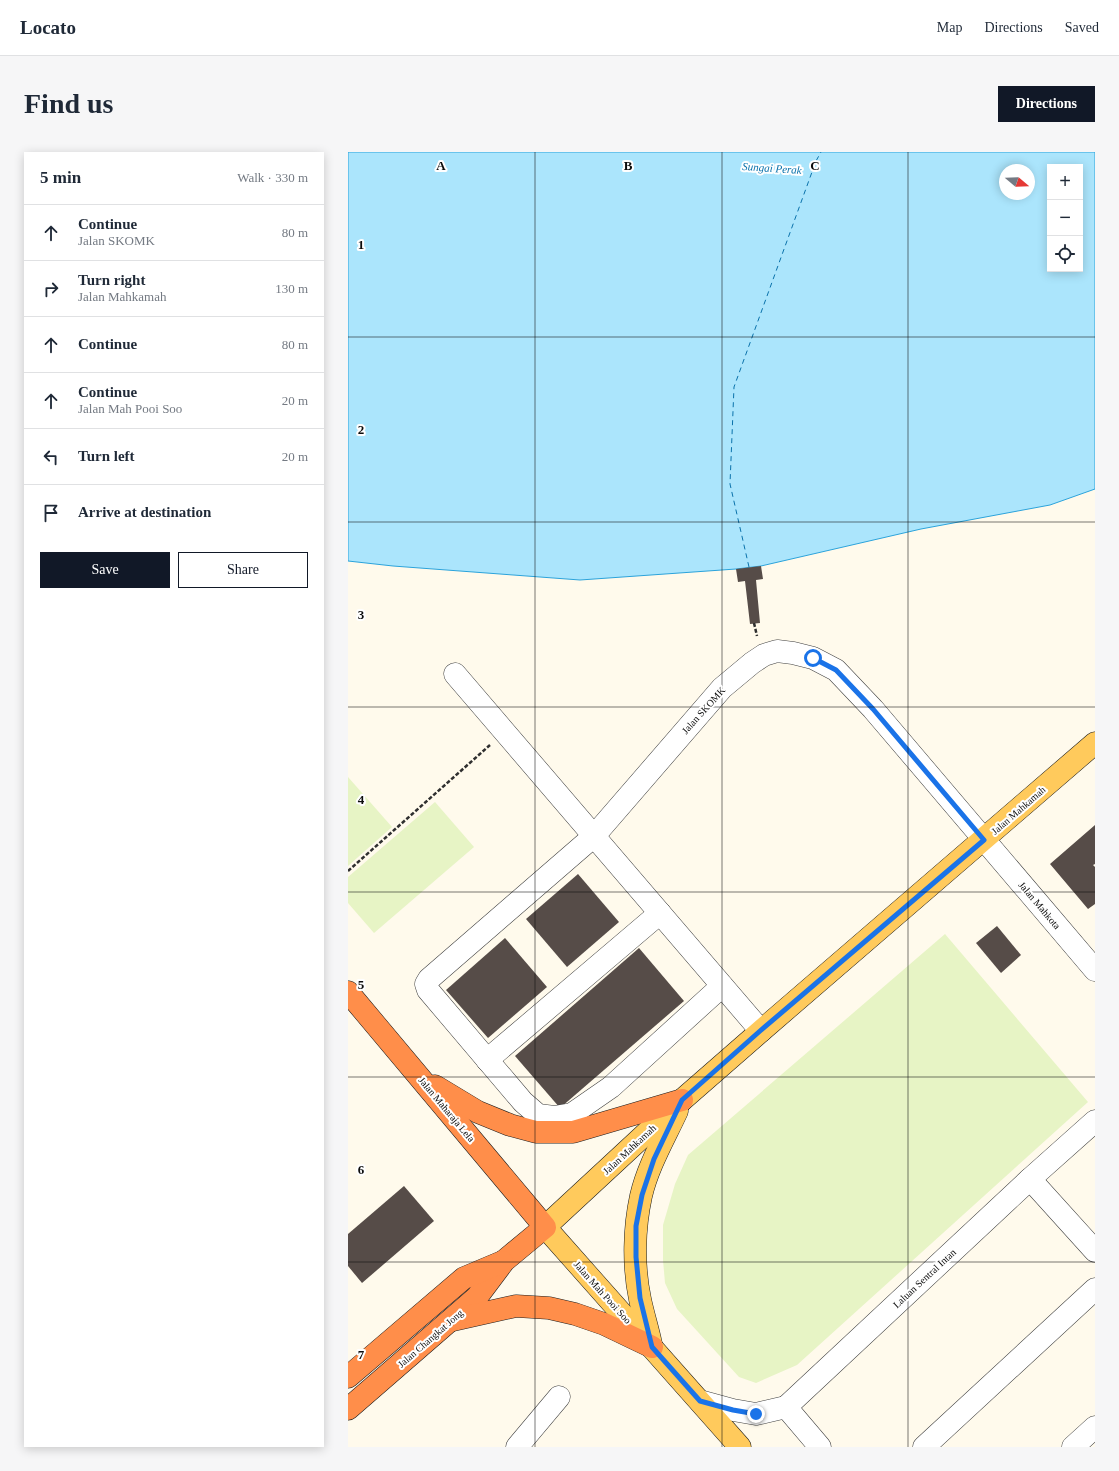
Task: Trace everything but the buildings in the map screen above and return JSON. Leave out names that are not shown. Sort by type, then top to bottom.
[{"type":"highway","name":"Jalan Maharaja Lela","points":[[348,992],[545,1227]]},
{"type":"highway","points":[[422,1079],[478,1112],[510,1125],[536,1132],[573,1132],[682,1100]]},
{"type":"highway","name":"Jalan Changkat Jong","points":[[348,1409],[477,1297],[504,1261],[545,1227]]},
{"type":"highway","name":"Jalan Changkat Jong","points":[[348,1377],[464,1278],[504,1261]]},
{"type":"highway","points":[[450,1321],[516,1306],[549,1308],[575,1314],[604,1324],[652,1347]]},
{"type":"main road","name":"Jalan Mahkamah","points":[[545,1227],[682,1100],[760,1031],[1095,743]]},
{"type":"main road","points":[[652,1347],[640,1298],[636,1257],[636,1226],[642,1195],[654,1159],[682,1100]]},
{"type":"main road","name":"Jalan Mah Pooi Soo","points":[[545,1227],[740,1447]]},
{"type":"street","name":"Jalan SKOMK","points":[[487,1060],[428,990],[426,984],[594,836],[722,688],[764,655],[777,651],[793,653],[813,658],[836,670],[873,709],[984,840]]},
{"type":"street","points":[[455,674],[760,1031]]},
{"type":"street","name":"Jalan Mahkota","points":[[984,840],[1095,970]]},
{"type":"street","points":[[660,914],[487,1060],[523,1102],[538,1115],[554,1117],[572,1114],[611,1087],[722,986]]},
{"type":"street","name":"Laluan Sentral Intan","points":[[786,1407],[1030,1179],[1095,1121]]},
{"type":"street","points":[[1030,1179],[1095,1251]]},
{"type":"street","points":[[924,1447],[1095,1289]]},
{"type":"street","points":[[517,1447],[559,1397]]},
{"type":"street","points":[[700,1401],[733,1410],[756,1414],[786,1407],[820,1447]]},
{"type":"street","points":[[1073,1447],[1095,1427]]},
{"type":"path","points":[[348,871],[505,732]]},
{"type":"green space","points":[[348,777],[392,827],[348,866]]},
{"type":"green space","points":[[435,802],[474,847],[374,933],[348,903],[348,877]]},
{"type":"green space","points":[[945,934],[1088,1102],[797,1365],[756,1383],[739,1377],[677,1309],[665,1283],[663,1260],[663,1225],[675,1184],[688,1155]]},
{"type":"water","name":"Sungai Perak","points":[[348,152],[1095,152],[1095,489],[1050,505],[921,529],[761,566],[736,569],[580,580],[393,566],[348,561]]},
{"type":"ferry route","points":[[749,567],[730,484],[734,387],[816,161],[821,152]]},
{"type":"route","points":[[756,1414],[733,1410],[700,1401],[652,1347],[640,1298],[636,1257],[636,1226],[642,1195],[654,1159],[682,1100],[760,1031],[984,840],[873,709],[836,670],[813,658]]}]
